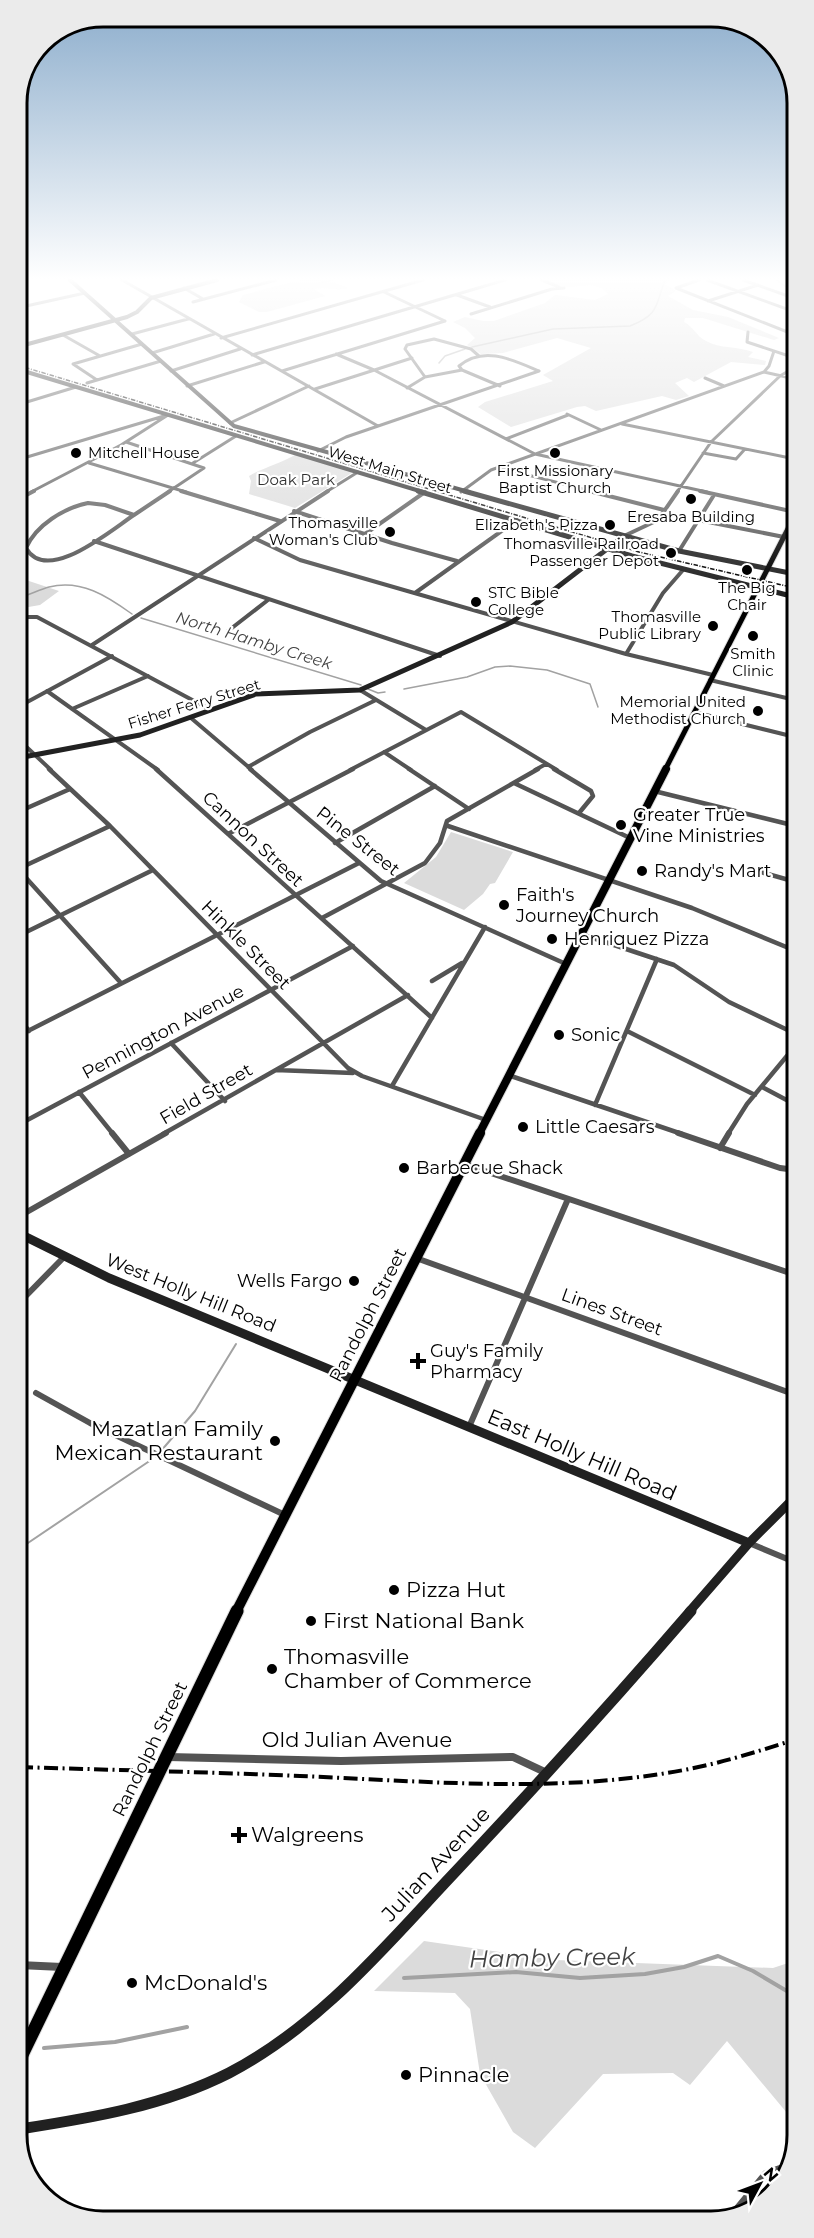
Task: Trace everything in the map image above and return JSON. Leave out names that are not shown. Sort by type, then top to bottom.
[{"type":"main road","name":"Randolph Street","points":[[27,2044],[164,1757],[285,1515],[787,533]]},
{"type":"street","name":"West Main Street","points":[[67,384],[607,548],[683,570],[787,595]]},
{"type":"street","points":[[187,386],[192,384]]},
{"type":"street","points":[[306,384],[378,426]]},
{"type":"street","points":[[315,389],[329,384]]},
{"type":"street","points":[[400,384],[535,454],[787,512]]},
{"type":"street","points":[[407,388],[413,384]]},
{"type":"street","points":[[496,384],[500,386]]},
{"type":"street","points":[[318,451],[346,437],[504,384]]},
{"type":"street","points":[[720,384],[724,386]]},
{"type":"street","points":[[461,492],[487,472],[728,384]]},
{"type":"street","points":[[624,536],[658,520],[711,442],[771,384]]},
{"type":"street","points":[[187,386],[230,423],[309,386]]},
{"type":"street","points":[[27,401],[76,387]]},
{"type":"street","points":[[506,439],[567,414],[601,430]]},
{"type":"street","points":[[27,495],[89,463],[168,415]]},
{"type":"street","points":[[27,457],[147,419],[168,415]]},
{"type":"street","name":"West Main Street","points":[[230,423],[461,492],[679,551],[787,573]]},
{"type":"street","points":[[620,424],[787,457]]},
{"type":"street","points":[[193,463],[236,436]]},
{"type":"street","points":[[27,550],[36,560],[52,561],[68,557],[204,468],[126,442]]},
{"type":"street","points":[[703,453],[736,459],[745,449]]},
{"type":"street","points":[[89,463],[280,520]]},
{"type":"street","points":[[498,468],[664,510]]},
{"type":"street","points":[[92,645],[280,520],[357,472]]},
{"type":"street","points":[[365,534],[425,492]]},
{"type":"street","points":[[679,551],[714,495]]},
{"type":"street","points":[[27,544],[28,540],[41,528],[81,504],[96,503],[134,515]]},
{"type":"street","points":[[294,512],[457,561]]},
{"type":"street","points":[[415,593],[517,520]]},
{"type":"street","points":[[698,520],[784,537]]},
{"type":"street","name":"Fisher Ferry Street","points":[[27,756],[148,732],[261,693],[335,693],[360,690],[512,622],[624,536]]},
{"type":"street","points":[[254,538],[300,560],[512,622],[787,698]]},
{"type":"street","points":[[94,541],[440,656]]},
{"type":"street","points":[[626,654],[663,593],[683,570]]},
{"type":"street","points":[[228,632],[268,600]]},
{"type":"street","points":[[27,616],[37,616],[210,710]]},
{"type":"street","points":[[27,702],[112,656]]},
{"type":"street","points":[[72,709],[148,676]]},
{"type":"street","points":[[360,690],[426,730]]},
{"type":"street","name":"Cannon Street","points":[[47,691],[164,775],[432,1018]]},
{"type":"street","points":[[248,767],[310,732],[376,700]]},
{"type":"street","points":[[228,834],[461,712],[593,794],[579,813]]},
{"type":"street","points":[[694,712],[787,735]]},
{"type":"street","name":"Pine Street","points":[[190,718],[335,843],[388,885],[566,964]]},
{"type":"street","name":"Hinkle Street","points":[[27,747],[110,826],[355,1073],[486,1120]]},
{"type":"street","points":[[384,752],[469,808]]},
{"type":"street","points":[[322,918],[388,885],[430,858],[448,826],[447,821],[546,764]]},
{"type":"street","points":[[514,783],[630,838]]},
{"type":"street","points":[[335,843],[435,786]]},
{"type":"street","points":[[27,808],[70,789]]},
{"type":"street","points":[[654,791],[787,824]]},
{"type":"street","points":[[27,865],[110,826]]},
{"type":"street","points":[[448,826],[691,907],[787,947]]},
{"type":"street","points":[[27,1027],[29,1030],[359,863]]},
{"type":"street","points":[[750,869],[787,879]]},
{"type":"street","points":[[27,932],[153,870]]},
{"type":"street","points":[[27,879],[122,983]]},
{"type":"street","points":[[392,1086],[485,927]]},
{"type":"street","points":[[581,934],[680,968],[729,1002],[787,1030]]},
{"type":"street","name":"Pennington Avenue","points":[[27,1120],[353,946]]},
{"type":"street","points":[[595,1105],[657,959]]},
{"type":"street","points":[[432,981],[463,962]]},
{"type":"street","name":"Field Street","points":[[27,1212],[408,995]]},
{"type":"street","points":[[627,1031],[755,1095]]},
{"type":"street","points":[[171,1043],[225,1101]]},
{"type":"street","points":[[720,1148],[755,1095],[787,1056]]},
{"type":"street","points":[[276,1070],[355,1073]]},
{"type":"street","points":[[508,1075],[787,1169]]},
{"type":"street","points":[[762,1087],[787,1100]]},
{"type":"street","points":[[79,1092],[129,1154]]},
{"type":"street","points":[[464,1164],[787,1272]]},
{"type":"street","points":[[469,1427],[568,1199]]},
{"type":"street","name":"West Holly Hill Road","points":[[27,1238],[109,1278],[355,1378]]},
{"type":"street","points":[[27,1295],[64,1257]]},
{"type":"street","name":"Lines Street","points":[[416,1258],[787,1392]]},
{"type":"street","name":"East Holly Hill Road","points":[[355,1378],[787,1559]]},
{"type":"street","points":[[36,1393],[90,1423],[285,1515]]},
{"type":"street","name":"Julian Avenue","points":[[27,2128],[101,2117],[196,2088],[230,2072],[294,2033],[347,1987],[546,1773],[749,1544],[787,1504]]},
{"type":"street","name":"Old Julian Avenue","points":[[164,1757],[342,1761],[513,1757],[546,1773]]},
{"type":"street","points":[[27,1965],[63,1967]]},
{"type":"street","points":[[741,2204],[766,2174],[778,2170]]},
{"type":"green space","points":[[542,384],[677,384],[689,396],[676,400],[662,396],[596,411],[585,406],[577,407],[511,427],[478,407],[485,402]]},
{"type":"green space","name":"Doak Park","points":[[295,455],[355,471],[295,508],[249,494],[251,481],[249,476]]},
{"type":"green space","points":[[27,580],[59,591],[40,605],[27,607]]},
{"type":"green space","points":[[451,832],[513,852],[495,883],[490,884],[483,894],[464,910],[404,883],[436,857]]},
{"type":"green space","points":[[424,1941],[555,1960],[773,1968],[787,1963],[787,2113],[727,2041],[690,2085],[673,2073],[603,2074],[535,2148],[513,2132],[480,2074],[470,2009],[455,1993],[374,1991]]},
{"type":"waterway","name":"North Hamby Creek","points":[[27,595],[49,587],[72,585],[103,595],[132,614]]},
{"type":"waterway","name":"North Hamby Creek","points":[[141,618],[361,685]]},
{"type":"waterway","name":"North Hamby Creek","points":[[404,689],[467,677],[495,667],[510,666],[547,670],[590,684],[598,707]]},
{"type":"waterway","name":"North Hamby Creek","points":[[368,689],[378,693],[385,692]]},
{"type":"waterway","points":[[161,1451],[195,1411],[236,1344]]},
{"type":"waterway","points":[[27,1544],[151,1460]]},
{"type":"waterway","name":"Hamby Creek","points":[[404,1978],[516,1972],[580,1978],[645,1974],[684,1967],[718,1956],[753,1971],[787,1991]]},
{"type":"waterway","name":"Hamby Creek","points":[[44,2048],[115,2042],[187,2027]]},
{"type":"railway","points":[[82,384],[639,552],[787,586]]},
{"type":"railway","points":[[27,1767],[444,1783],[540,1784],[589,1782],[684,1770],[787,1742]]},
{"type":"place","name":"Mitchell House","points":[[76,453]]},
{"type":"place","name":"First Missionary Baptist Church","points":[[555,453]]},
{"type":"place","name":"Eresaba Building","points":[[691,499]]},
{"type":"place","name":"Elizabeth's Pizza","points":[[610,525]]},
{"type":"place","name":"Thomasville Woman's Club","points":[[390,532]]},
{"type":"place","name":"Thomasville Railroad Passenger Depot","points":[[671,553]]},
{"type":"place","name":"The Big Chair","points":[[747,570]]},
{"type":"place","name":"STC Bible College","points":[[476,602]]},
{"type":"place","name":"Thomasville Public Library","points":[[713,626]]},
{"type":"place","name":"Smith Clinic","points":[[753,636]]},
{"type":"place","name":"Memorial United Methodist Church","points":[[758,711]]},
{"type":"place","name":"Greater True Vine Ministries","points":[[621,825]]},
{"type":"place","name":"Randy's Mart","points":[[642,871]]},
{"type":"place","name":"Faith's Journey Church","points":[[504,905]]},
{"type":"place","name":"Henriquez Pizza","points":[[552,939]]},
{"type":"place","name":"Sonic","points":[[559,1035]]},
{"type":"place","name":"Little Caesars","points":[[523,1127]]},
{"type":"place","name":"Barbecue Shack","points":[[404,1168]]},
{"type":"place","name":"Wells Fargo","points":[[354,1281]]},
{"type":"place","name":"Guy's Family Pharmacy","points":[[418,1361]]},
{"type":"place","name":"Mazatlan Family Mexican Restaurant","points":[[275,1441]]},
{"type":"place","name":"Pizza Hut","points":[[394,1590]]},
{"type":"place","name":"First National Bank","points":[[311,1621]]},
{"type":"place","name":"Thomasville Chamber of Commerce","points":[[272,1669]]},
{"type":"place","name":"Walgreens","points":[[239,1835]]},
{"type":"place","name":"McDonald's","points":[[132,1983]]},
{"type":"place","name":"Pinnacle","points":[[406,2075]]}]
